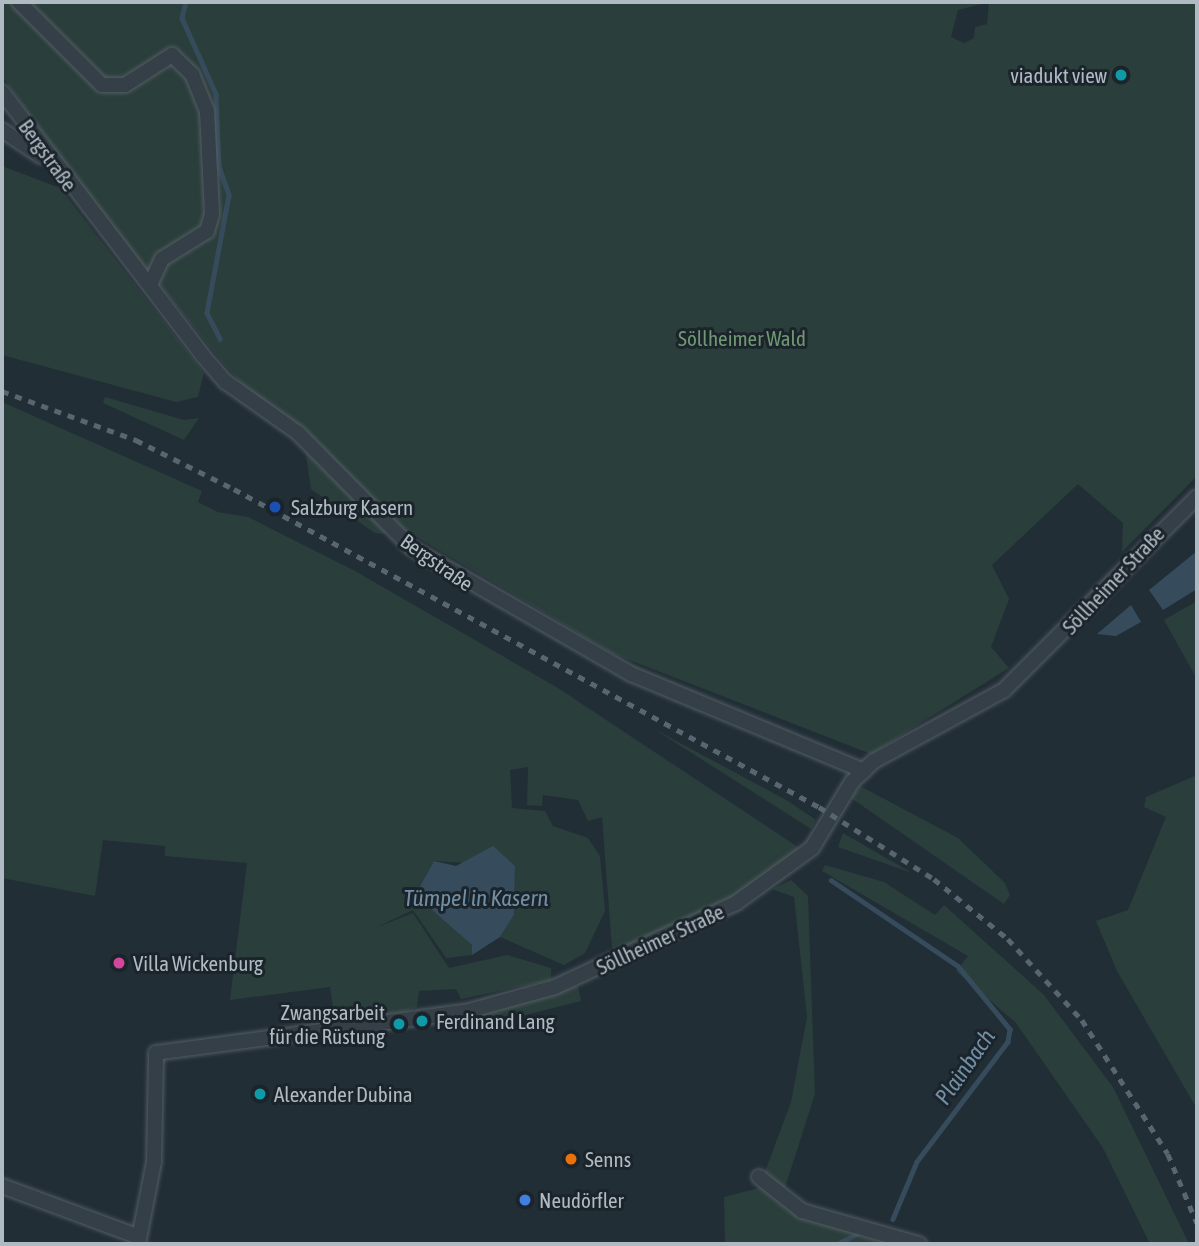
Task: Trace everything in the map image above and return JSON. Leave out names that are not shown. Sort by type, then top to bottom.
[{"type":"street","points":[[19,2],[102,85],[125,85],[172,55],[192,74],[208,111],[212,214],[207,231],[162,258],[150,285]]},
{"type":"street","name":"Bergstraße","points":[[2,92],[53,166],[226,382],[298,433],[388,526],[438,567],[631,674],[864,771]]},
{"type":"street","points":[[2,130],[53,166]]},
{"type":"street","name":"Söllheimer Straße","points":[[139,1241],[154,1162],[156,1053],[465,1012],[555,987],[736,903],[789,868],[812,848],[864,771],[1004,690],[1197,497]]},
{"type":"street","points":[[759,1177],[802,1211],[919,1244]]},
{"type":"street","points":[[2,1186],[139,1241]]},
{"type":"green space","name":"Söllheimer Wald","points":[[2,2],[989,2],[1197,2],[1197,476],[1122,552],[1123,523],[1078,484],[992,565],[1009,599],[991,647],[1009,668],[871,754],[614,654],[415,536],[375,533],[311,489],[302,429],[257,400],[221,361],[73,178],[2,76]],"holes":[[[989,2],[987,24],[975,27],[974,38],[964,43],[951,37],[958,10]]]},
{"type":"green space","points":[[2,166],[60,188],[204,373],[198,397],[176,402],[2,355]]},
{"type":"green space","points":[[105,397],[184,420],[199,418],[184,440],[103,403]]},
{"type":"green space","points":[[2,402],[202,491],[198,502],[218,512],[248,517],[355,571],[558,688],[801,849],[734,896],[623,950],[612,948],[602,817],[588,821],[578,800],[543,795],[542,806],[527,805],[528,767],[510,770],[512,808],[545,811],[553,826],[588,838],[600,856],[605,911],[585,953],[564,965],[500,937],[514,915],[515,866],[434,861],[415,894],[472,945],[472,955],[446,958],[413,910],[375,928],[413,913],[449,968],[507,955],[551,968],[551,980],[461,999],[456,989],[419,991],[417,1007],[404,1012],[335,1020],[330,987],[230,1000],[247,863],[165,856],[165,846],[103,840],[95,896],[2,878]]},
{"type":"green space","points":[[1197,601],[1197,679],[1164,620]]},
{"type":"green space","points":[[654,729],[788,801],[816,820],[811,829]]},
{"type":"green space","points":[[1197,775],[1197,1109],[1117,971],[1096,921],[1128,910],[1166,817],[1144,807],[1146,797]]},
{"type":"green space","points":[[860,786],[958,838],[1005,883],[1010,895],[1004,904],[851,798]]},
{"type":"green space","points":[[843,833],[912,873],[838,847]]},
{"type":"green space","points":[[825,865],[884,882],[935,915],[944,905],[1044,995],[1113,1087],[1189,1244],[1150,1244],[1103,1148],[1016,1023],[956,971],[968,956],[822,871]]},
{"type":"green space","points":[[791,880],[808,896],[815,1094],[780,1203],[799,1216],[887,1244],[725,1244],[724,1197],[759,1188],[791,1102],[807,1017],[794,897],[772,889]]},
{"type":"green space","points":[[578,986],[581,1001],[473,1028],[465,1023],[466,1016]]},
{"type":"water","points":[[1197,551],[1197,589],[1163,610],[1149,590]]},
{"type":"water","points":[[1131,605],[1141,622],[1116,636],[1097,634]]},
{"type":"water","name":"Tümpel in Kasern","points":[[493,846],[515,866],[514,915],[500,937],[472,955],[472,945],[415,895],[434,861],[456,866]]},
{"type":"waterway","points":[[186,2],[182,18],[216,94],[219,166],[229,195],[207,313],[220,339]]},
{"type":"waterway","name":"Plainbach","points":[[831,880],[958,966],[1010,1029],[1008,1042],[917,1162],[893,1219]]},
{"type":"waterway","name":"Plainbach","points":[[837,1244],[859,1233]]},
{"type":"railway","points":[[2,391],[136,440],[234,489],[819,807],[934,879],[1008,939],[1082,1020],[1168,1154],[1197,1223]]},
{"type":"place","name":"viadukt view","points":[[1121,75]]},
{"type":"place","name":"Salzburg Kasern","points":[[275,507]]},
{"type":"place","name":"Villa Wickenburg","points":[[119,963]]},
{"type":"place","name":"Ferdinand Lang","points":[[422,1021]]},
{"type":"place","name":"Zwangsarbeit für die Rüstung","points":[[399,1024]]},
{"type":"place","name":"Alexander Dubina","points":[[260,1094]]},
{"type":"place","name":"Senns","points":[[571,1159]]},
{"type":"place","name":"Neudörfler","points":[[525,1200]]}]
